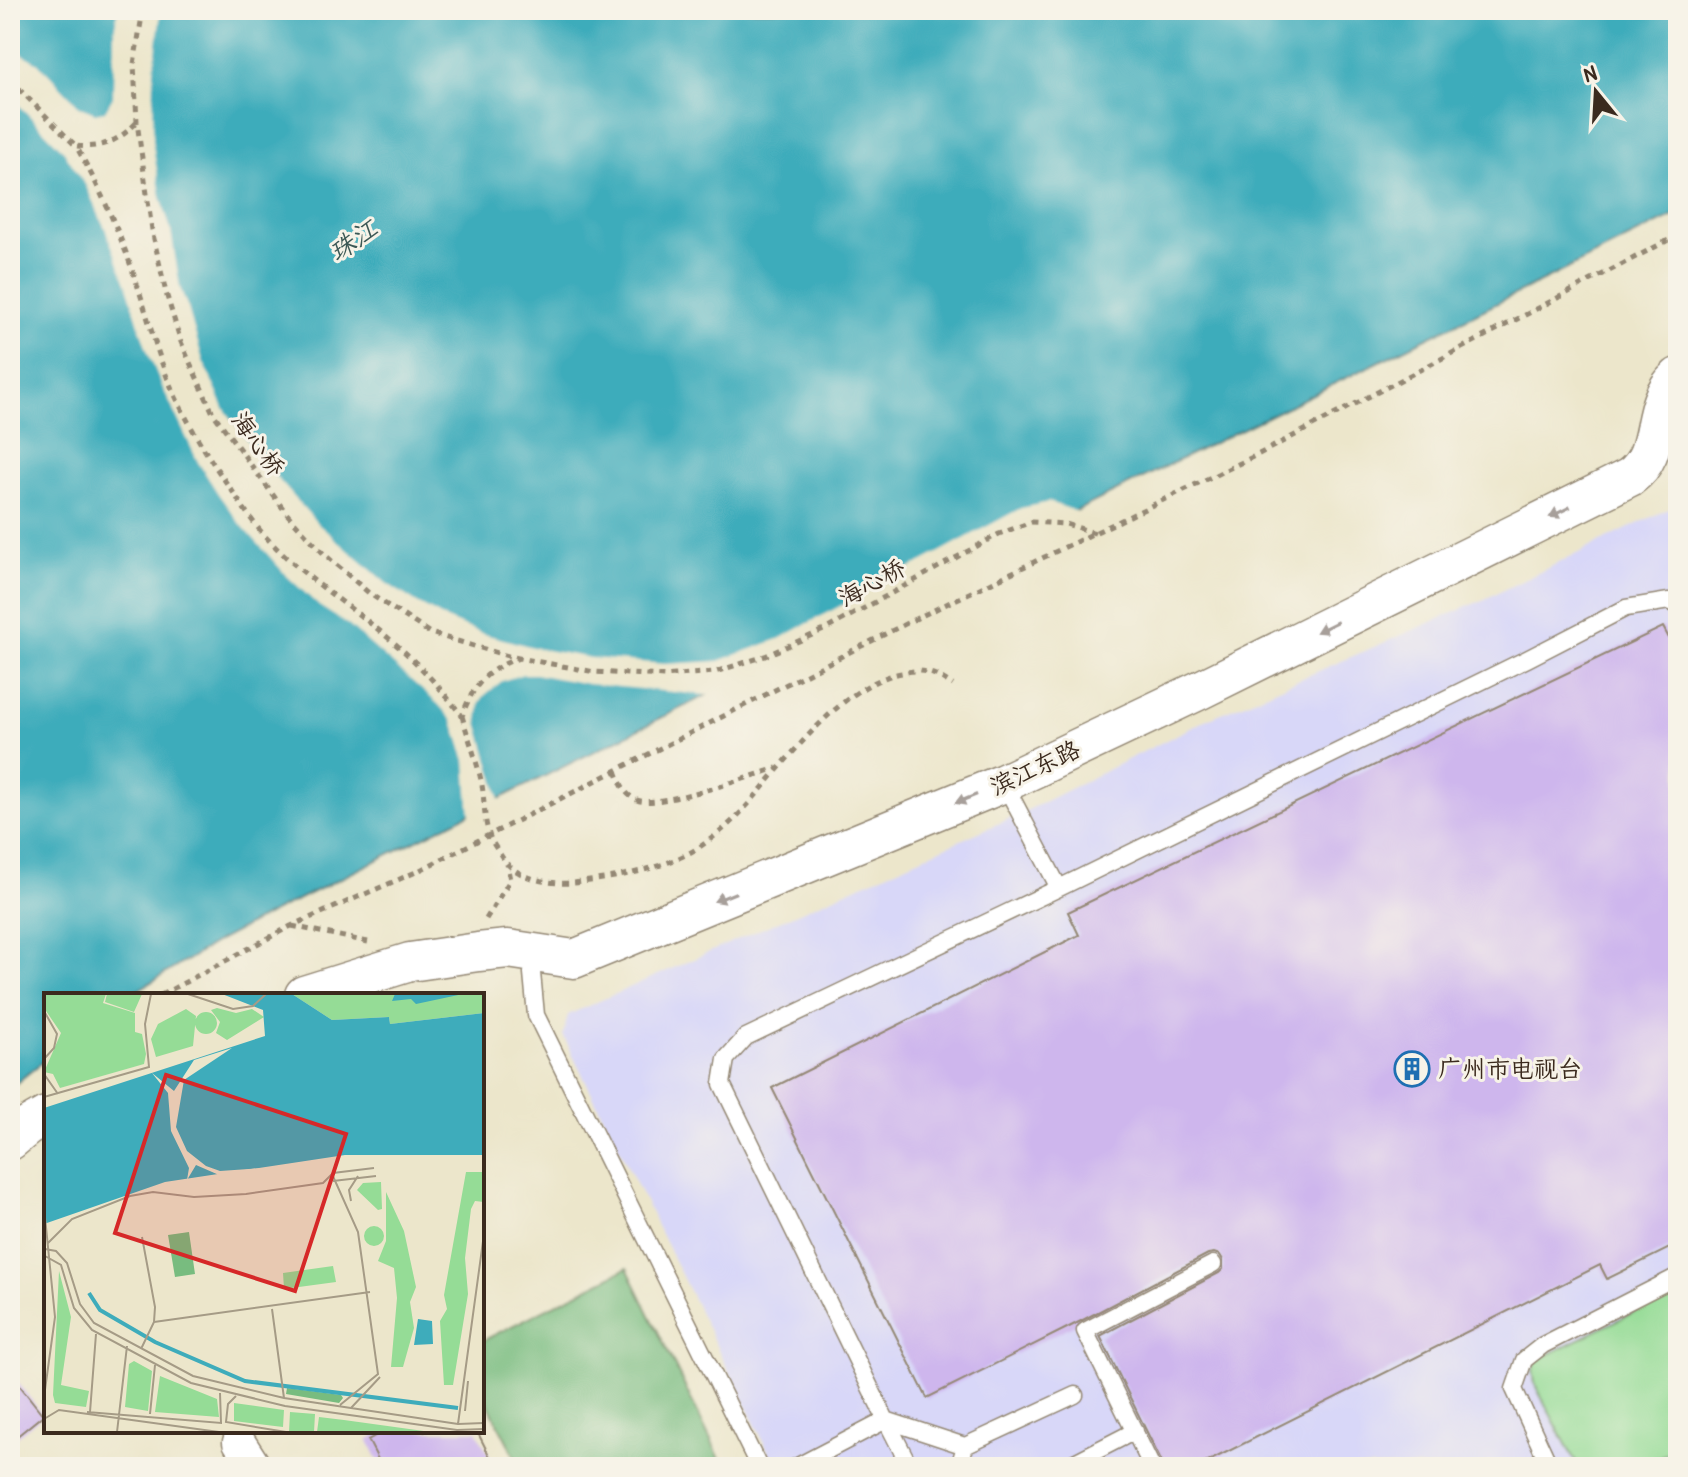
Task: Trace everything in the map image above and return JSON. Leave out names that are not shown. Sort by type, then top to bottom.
[{"type":"street","points":[[1677,378],[1671,391],[1678,417]]},
{"type":"street","name":"滨江东路","points":[[310,993],[410,962],[508,949],[574,959],[1004,783],[1200,690],[1630,477],[1650,453],[1660,402],[1677,378]]},
{"type":"street","points":[[10,1141],[44,1117]]},
{"type":"lane","points":[[910,1467],[722,1084],[726,1059],[746,1037],[1059,888],[1626,608],[1669,601],[1678,606]]},
{"type":"lane","points":[[1004,783],[1059,888]]},
{"type":"lane","points":[[537,953],[532,973],[536,1015],[759,1467]]},
{"type":"lane","points":[[1152,1467],[1085,1331],[1213,1264]]},
{"type":"lane","points":[[1550,1467],[1514,1389],[1524,1360],[1543,1345],[1678,1276]]},
{"type":"lane","points":[[796,1467],[886,1420],[965,1446],[1075,1395]]},
{"type":"lane","points":[[1065,1467],[1135,1431]]},
{"type":"lane","points":[[959,1467],[965,1446]]},
{"type":"path","name":"海心桥","points":[[143,10],[134,64],[137,122],[152,230],[181,342],[213,413],[287,514],[324,554],[370,594],[430,633],[519,658],[595,672],[664,676],[715,672],[765,656],[828,628],[1009,530],[1031,522],[1066,524],[1095,533]]},
{"type":"path","name":"海心桥","points":[[10,80],[76,146],[99,186],[114,219],[170,383],[201,445],[233,492],[265,536],[316,582],[391,639],[431,677],[462,716],[481,781],[489,835]]},
{"type":"path","points":[[76,146],[103,145],[125,135],[137,122]]},
{"type":"path","points":[[165,993],[291,926],[416,872],[911,621],[1259,454],[1678,235]]},
{"type":"path","points":[[462,716],[470,693],[482,680],[494,670],[519,658]]},
{"type":"path","points":[[507,864],[527,876],[547,882],[572,884],[604,879],[674,860],[706,843],[742,811],[799,744],[870,682],[918,670],[938,675],[953,685]]},
{"type":"path","points":[[616,771],[624,792],[639,802],[679,796],[779,768]]},
{"type":"path","points":[[483,923],[510,880],[507,864],[489,835]]},
{"type":"path","points":[[291,926],[372,943]]},
{"type":"shaded area","points":[[1678,504],[1678,1467],[776,1467],[563,1035],[568,1015],[1024,812],[1210,718],[1485,599]]},
{"type":"green space","points":[[627,1268],[724,1467],[520,1467],[484,1396],[484,1340]]},
{"type":"green space","points":[[1678,1290],[1678,1448],[1638,1467],[1578,1467],[1535,1385],[1533,1370],[1537,1360]]},
{"type":"water","name":"珠江","points":[[10,10],[1678,10],[1678,214],[281,908],[220,940],[133,993],[44,993],[44,1061],[10,1088]]},
{"type":"pier","points":[[118,10],[161,10],[154,71],[153,145],[161,197],[171,231],[180,288],[203,361],[224,408],[270,470],[318,524],[386,583],[450,621],[540,649],[591,658],[665,664],[719,661],[779,639],[1021,508],[1049,502],[1081,513],[716,696],[588,684],[535,674],[523,674],[502,681],[480,702],[478,722],[501,803],[470,819],[466,760],[453,721],[438,704],[347,624],[319,606],[287,576],[219,495],[198,462],[161,384],[127,285],[86,186],[63,150],[10,96],[10,47],[38,63],[80,107],[95,113],[105,111],[113,97],[114,30]]},
{"type":"building","name":"广州市电视台","points":[[1663,627],[1678,655],[1678,1244],[1607,1279],[1600,1265],[1197,1467],[1164,1467],[1100,1336],[1219,1273],[1223,1269],[1223,1260],[1214,1253],[927,1398],[772,1088],[1079,935],[1068,912]]},
{"type":"building","points":[[10,1373],[43,1415],[10,1442]]},
{"type":"building","points":[[380,1433],[478,1433],[495,1467],[382,1467],[368,1440]]},
{"type":"place","name":"广州市电视台","points":[[1412,1069]]}]
